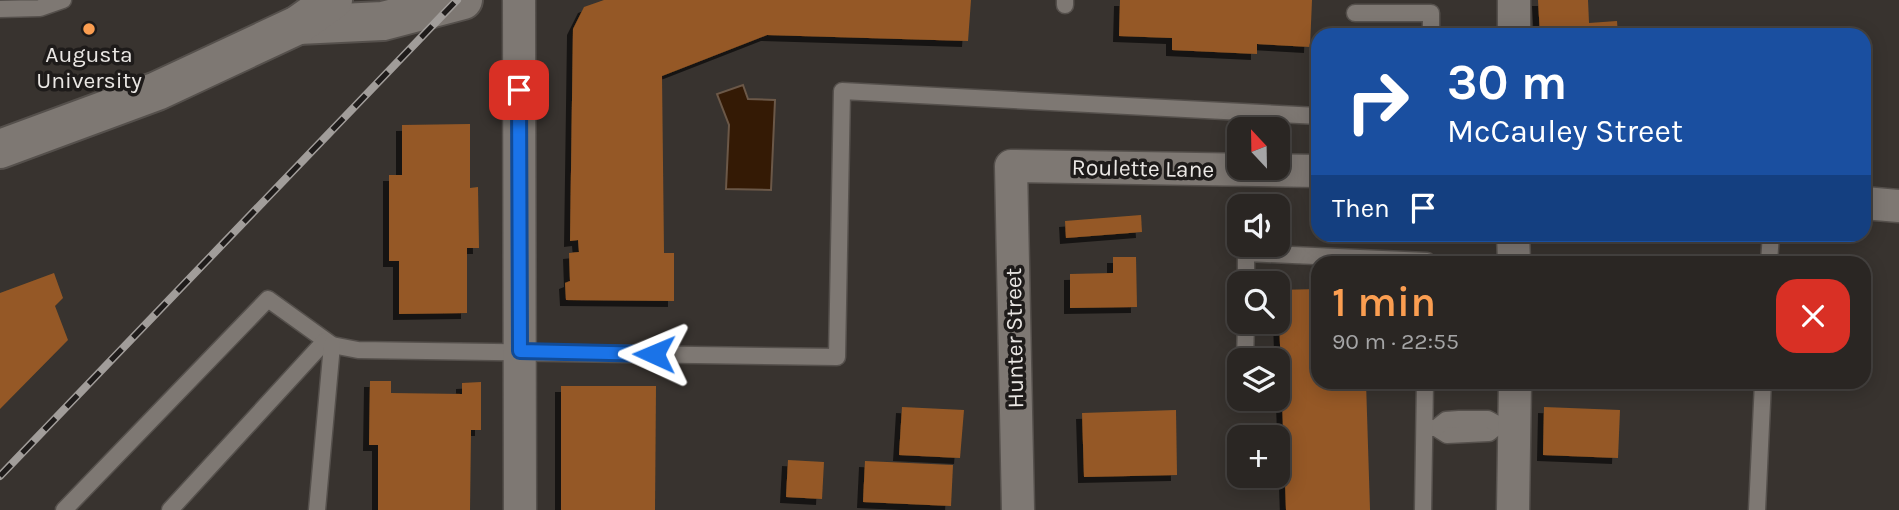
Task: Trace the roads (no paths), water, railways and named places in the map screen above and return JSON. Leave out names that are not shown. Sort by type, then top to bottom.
[{"type":"main road","points":[[0,149],[157,91],[285,31],[333,0]]},
{"type":"main road","points":[[285,31],[383,21],[463,0]]},
{"type":"street","points":[[519,0],[520,510]]},
{"type":"street","points":[[1514,0],[1514,28]]},
{"type":"street","name":"Roulette Lane","points":[[1011,166],[1311,171]]},
{"type":"street","name":"Hunter Street","points":[[1011,166],[1018,510]]},
{"type":"street","points":[[1871,204],[1899,206]]},
{"type":"street","points":[[1514,389],[1507,425],[1514,510]]},
{"type":"lane","points":[[0,9],[40,8],[63,0]]},
{"type":"lane","points":[[1355,13],[1431,13],[1431,28]]},
{"type":"lane","points":[[64,510],[268,299],[329,343],[358,350],[837,357],[842,91],[1311,116]]},
{"type":"lane","points":[[1246,271],[1246,253],[1314,256]]},
{"type":"lane","points":[[170,510],[329,343]]},
{"type":"lane","points":[[317,510],[329,343]]},
{"type":"lane","points":[[1423,510],[1430,428],[1426,389]]},
{"type":"lane","points":[[1757,510],[1763,389]]},
{"type":"lane","points":[[1430,428],[1447,435],[1489,433],[1507,425]]},
{"type":"railway","points":[[0,476],[457,0]]},
{"type":"place","name":"Augusta University","points":[[89,29]]}]
